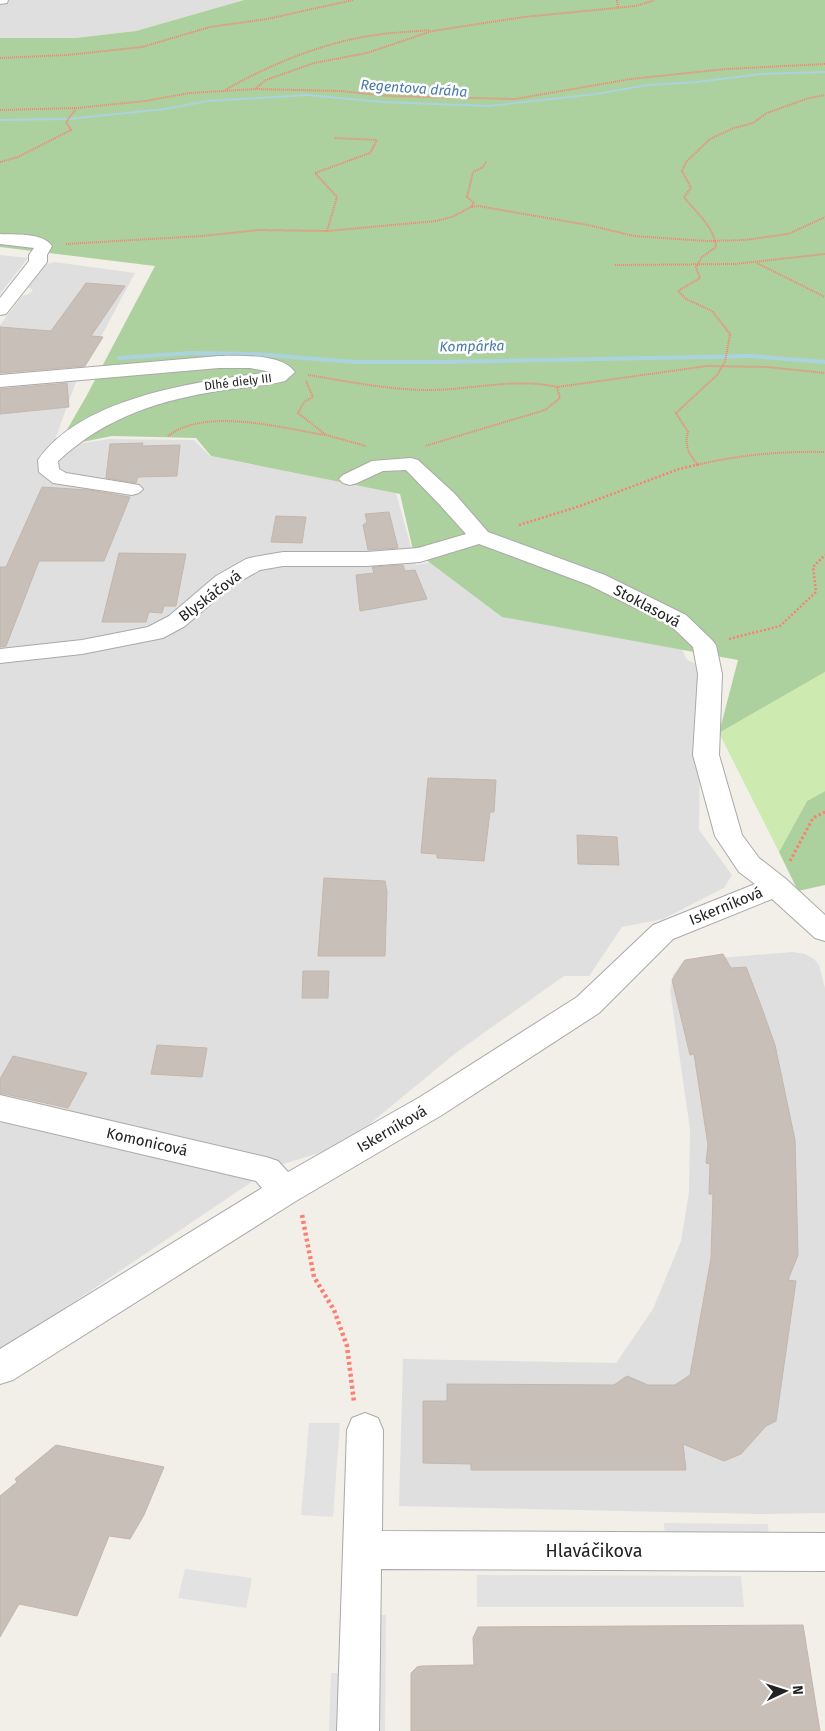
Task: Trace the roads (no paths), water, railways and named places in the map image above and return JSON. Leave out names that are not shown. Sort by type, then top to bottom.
[{"type":"street","points":[[0,239],[36,242],[40,254],[0,310]]},
{"type":"street","name":"Dlhé diely III","points":[[0,381],[69,376],[156,365],[215,362],[248,362],[277,365],[283,368],[285,372],[278,377],[231,381],[161,395],[119,411],[76,434],[48,460],[49,472],[60,479],[132,490]]},
{"type":"street","name":"Stoklasová","points":[[350,479],[379,465],[411,464],[447,499],[480,537],[597,580],[678,620],[704,645],[710,674],[706,755],[729,836],[748,865],[776,886]]},
{"type":"street","name":"Blyskáčová","points":[[0,656],[82,647],[155,633],[177,621],[224,582],[254,564],[283,559],[368,559],[420,555],[480,537]]},
{"type":"street","points":[[776,886],[825,931]]},
{"type":"street","name":"Iskerníková","points":[[0,1368],[284,1191],[431,1106],[588,1005],[663,932],[776,886]]},
{"type":"street","name":"Komonicová","points":[[0,1108],[266,1170],[284,1191]]},
{"type":"street","points":[[358,1731],[365,1430]]},
{"type":"street","name":"Hlaváčikova","points":[[362,1550],[825,1552]]},
{"type":"waterway","name":"Regentova dráha","points":[[0,120],[68,119],[165,109],[208,101],[307,95],[383,102],[489,106],[596,94],[648,85],[697,82],[761,74],[825,72]]},
{"type":"waterway","name":"Kompárka","points":[[119,358],[191,353],[255,354],[354,362],[445,362],[751,356],[825,362]]}]
